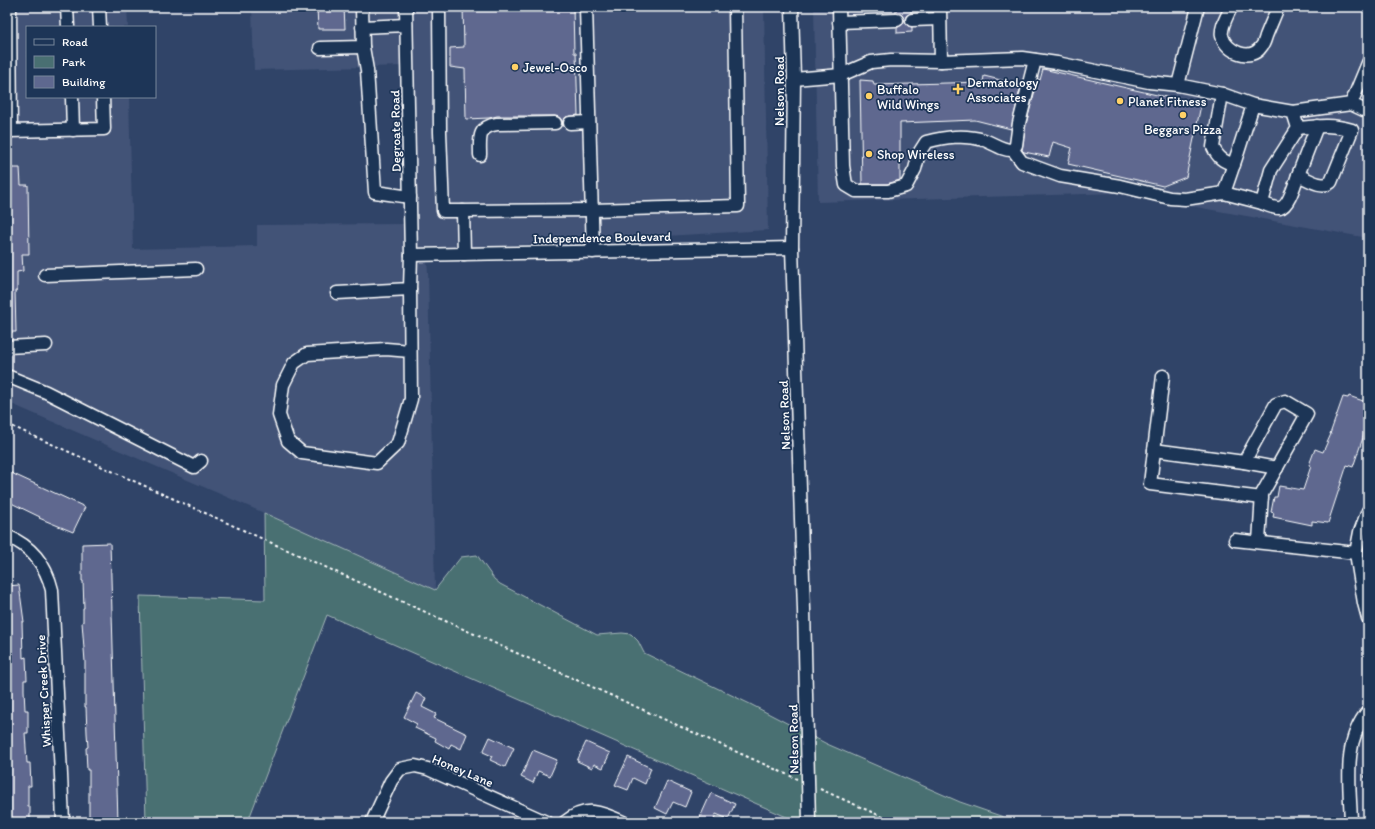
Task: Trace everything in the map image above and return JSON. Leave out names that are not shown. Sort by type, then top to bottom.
[{"type":"street","points":[[10,7],[9,131],[104,129],[102,98]]},
{"type":"street","points":[[66,7],[68,26]]},
{"type":"street","points":[[99,7],[100,26]]},
{"type":"street","points":[[362,7],[363,47],[367,70],[375,192],[410,197]]},
{"type":"street","name":"Degroate Road","points":[[406,7],[411,255],[410,351]]},
{"type":"street","points":[[439,7],[440,132],[443,211],[592,210],[738,206],[735,7]]},
{"type":"street","points":[[586,7],[593,252]]},
{"type":"street","name":"Nelson Road","points":[[792,7],[794,79],[792,248],[804,601],[809,822]]},
{"type":"street","points":[[839,7],[843,166],[846,185],[856,191],[888,191],[906,186],[915,169],[919,153],[926,142],[942,137],[970,136],[986,140],[1008,150],[1013,150],[1022,162],[1060,176],[1120,186],[1170,198],[1186,199],[1224,193],[1282,208],[1287,204],[1317,126]]},
{"type":"street","points":[[1178,85],[1198,7]]},
{"type":"street","points":[[1231,7],[1223,26],[1222,35],[1225,44],[1235,52],[1243,54],[1256,52],[1261,47],[1278,7]]},
{"type":"street","points":[[912,20],[940,13],[941,61]]},
{"type":"street","points":[[840,22],[897,20]]},
{"type":"street","points":[[362,27],[406,26]]},
{"type":"street","points":[[320,48],[363,47]]},
{"type":"street","points":[[794,79],[841,75],[871,62],[892,60],[941,61],[1022,58],[1057,63],[1149,82],[1178,85],[1222,94],[1254,105],[1293,112],[1351,104],[1368,112]]},
{"type":"street","points":[[1013,150],[1016,145],[1019,123],[1035,60]]},
{"type":"street","points":[[1351,104],[1368,63]]},
{"type":"street","points":[[1222,94],[1213,147],[1216,155],[1222,161],[1234,165]]},
{"type":"street","points":[[72,98],[73,130]]},
{"type":"street","points":[[1224,193],[1254,105]]},
{"type":"street","points":[[1293,112],[1298,128]]},
{"type":"street","points":[[570,123],[589,122]]},
{"type":"street","points":[[480,155],[481,134],[489,125],[555,123]]},
{"type":"street","points":[[1298,128],[1332,125],[1352,130],[1331,182],[1327,185],[1321,185],[1298,175]]},
{"type":"street","points":[[1262,203],[1271,170],[1298,128]]},
{"type":"street","points":[[463,211],[464,254]]},
{"type":"street","name":"Independence Boulevard","points":[[411,255],[792,248]]},
{"type":"street","points":[[45,275],[196,270]]},
{"type":"street","points":[[337,293],[410,290]]},
{"type":"street","points":[[7,347],[46,345]]},
{"type":"street","points":[[386,349],[410,351],[411,399],[398,443],[376,463],[302,453],[288,440],[279,415],[283,385],[294,363],[307,354],[386,349]]},
{"type":"street","points":[[7,376],[46,392],[194,467],[200,461]]},
{"type":"street","points":[[1163,376],[1150,484],[1262,498]]},
{"type":"street","points":[[1244,462],[1276,404],[1285,401],[1307,414],[1262,494],[1259,542]]},
{"type":"street","points":[[1154,450],[1277,468]]},
{"type":"street","points":[[1368,511],[1360,532],[1356,553],[1364,603],[1368,618]]},
{"type":"street","name":"Whisper Creek Drive","points":[[7,536],[27,548],[40,562],[48,575],[52,590],[61,767],[62,822]]},
{"type":"street","points":[[1235,540],[1356,553]]},
{"type":"street","points":[[1351,822],[1349,757],[1355,734],[1362,718],[1368,711]]},
{"type":"street","name":"Honey Lane","points":[[372,822],[391,781],[400,769],[415,766],[428,769],[546,822]]},
{"type":"street","points":[[565,822],[572,816],[586,812],[601,812],[623,822]]},
{"type":"path","points":[[7,424],[792,777]]},
{"type":"path","points":[[1366,734],[1366,822]]},
{"type":"path","points":[[817,788],[894,822]]},
{"type":"shaded area","points":[[7,7],[127,7],[128,26],[26,26],[26,98],[129,98],[133,249],[257,246],[257,225],[406,224],[411,7],[764,7],[768,230],[426,250],[428,273],[435,590],[264,513],[7,402]]},
{"type":"shaded area","points":[[252,7],[402,7],[403,66],[254,70]]},
{"type":"shaded area","points":[[814,7],[1368,7],[1368,238],[1118,193],[818,202]]},
{"type":"green space","points":[[264,513],[435,590],[461,557],[477,555],[494,579],[500,584],[597,635],[622,633],[631,634],[638,641],[644,653],[750,704],[827,744],[960,802],[1018,822],[798,822],[327,615],[250,816],[250,822],[146,822],[140,596],[265,600]]},
{"type":"building","points":[[317,7],[344,7],[345,29],[318,29]]},
{"type":"building","name":"Jewel-Osco","points":[[463,7],[573,7],[578,115],[566,117],[563,120],[563,126],[561,119],[555,116],[497,116],[489,118],[466,119],[465,69],[450,67],[450,48],[464,47]]},
{"type":"building","points":[[896,7],[911,7],[911,13],[906,16],[905,21],[908,26],[912,27],[912,32],[897,33],[897,28],[903,24],[904,19],[901,14],[896,13]]},
{"type":"building","points":[[1043,69],[1201,105],[1186,177],[1163,186],[1068,164],[1072,148],[1053,142],[1049,157],[1024,152],[1022,150],[1026,124],[1038,79],[1040,80]]},
{"type":"building","points":[[984,76],[1021,85],[1011,129],[975,120],[900,123],[900,180],[887,184],[862,184],[860,80],[873,81],[874,85],[983,82]]},
{"type":"building","points":[[7,168],[20,168],[21,185],[28,185],[29,254],[22,254],[23,271],[17,272],[17,291],[15,291],[16,332],[7,332]]},
{"type":"building","points":[[1349,396],[1366,402],[1364,405],[1368,406],[1368,423],[1353,467],[1347,465],[1328,523],[1312,521],[1312,525],[1273,517],[1274,513],[1271,512],[1274,497],[1277,497],[1279,486],[1303,490],[1311,466],[1309,465],[1315,449],[1323,452],[1331,434],[1343,397],[1348,398]]},
{"type":"building","points":[[7,471],[85,507],[73,532],[39,518],[40,517],[7,501]]},
{"type":"building","points":[[110,543],[118,822],[89,822],[89,770],[87,770],[86,748],[88,747],[82,622],[84,608],[82,544]]},
{"type":"building","points":[[19,585],[24,622],[22,622],[23,658],[26,657],[27,680],[24,680],[24,690],[25,710],[28,710],[28,733],[25,733],[27,763],[30,763],[31,786],[28,786],[28,806],[30,806],[30,822],[7,822],[7,586]]},
{"type":"building","points":[[416,693],[426,698],[422,707],[436,714],[434,718],[467,734],[461,749],[451,744],[449,749],[435,741],[436,738],[415,728],[417,724],[404,717]]},
{"type":"building","points":[[490,737],[514,748],[505,767],[490,760],[492,756],[483,752]]},
{"type":"building","points":[[586,742],[610,753],[603,768],[594,764],[592,768],[577,761]]},
{"type":"building","points":[[533,750],[557,760],[550,776],[538,771],[533,783],[521,777]]},
{"type":"building","points":[[628,757],[651,768],[645,784],[633,778],[628,790],[615,785]]},
{"type":"building","points":[[667,781],[691,792],[685,807],[673,802],[667,814],[655,808]]},
{"type":"building","points":[[711,793],[735,804],[728,819],[716,814],[713,822],[698,822]]},
{"type":"place","name":"Jewel-Osco","points":[[515,67]]},
{"type":"place","name":"Dermatology Associates","points":[[958,89]]},
{"type":"place","name":"Buffalo Wild Wings","points":[[869,96]]},
{"type":"place","name":"Planet Fitness","points":[[1120,101]]},
{"type":"place","name":"Beggars Pizza","points":[[1183,115]]},
{"type":"place","name":"Shop Wireless","points":[[869,154]]}]
